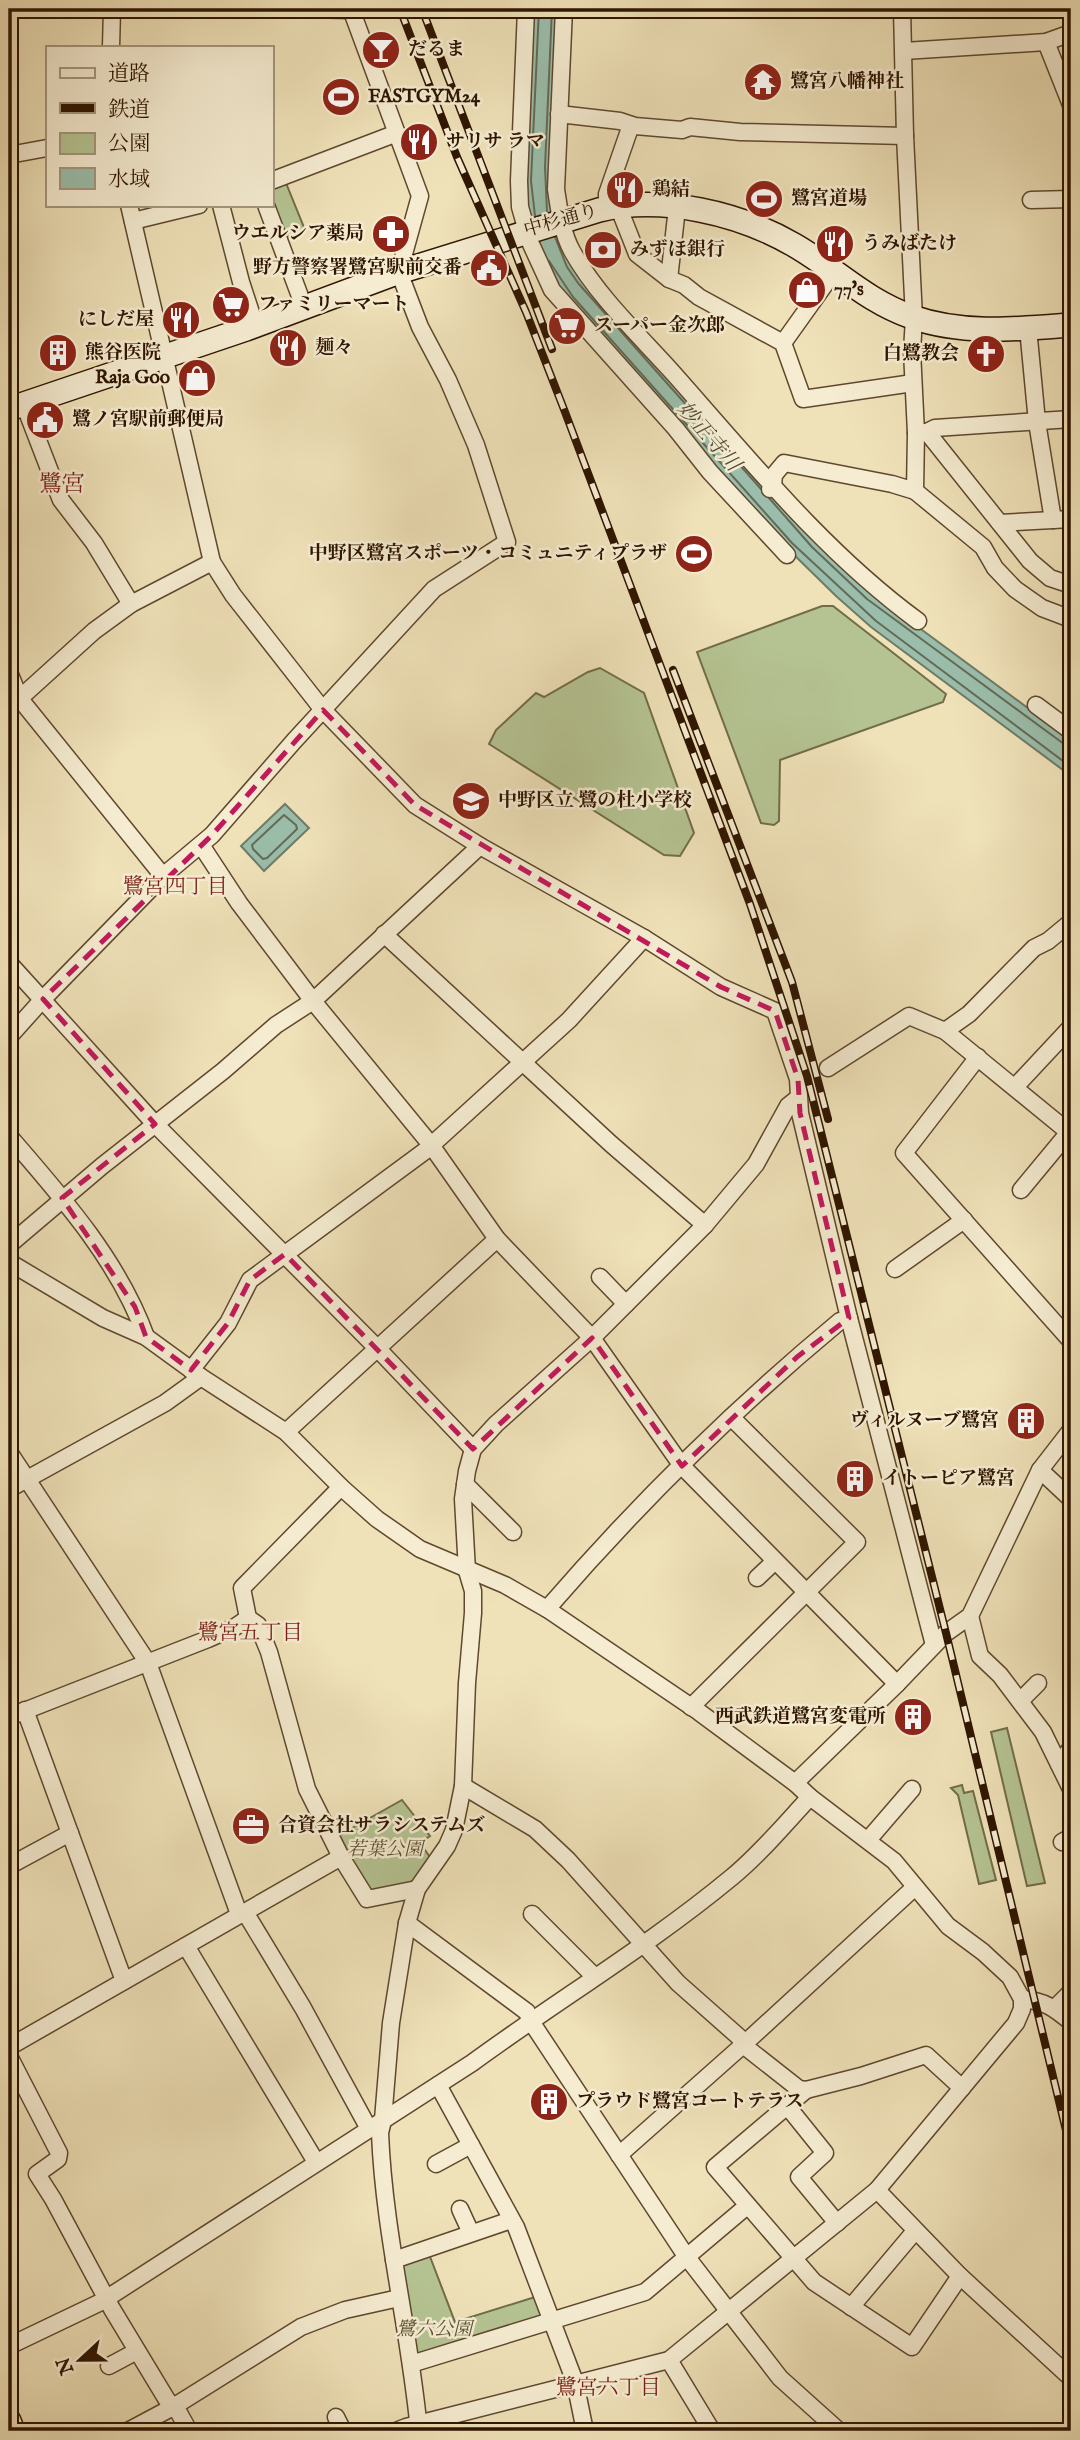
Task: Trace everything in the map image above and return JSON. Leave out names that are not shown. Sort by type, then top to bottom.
[{"type":"main road","name":"中杉通り","points":[[16,407],[527,227],[559,217],[614,207],[677,208],[721,216],[754,226],[795,246],[885,306],[914,318],[953,327],[988,330],[1071,326]]},
{"type":"main road","points":[[9,2421],[13,2431]]},
{"type":"street","points":[[111,46],[112,9]]},
{"type":"street","points":[[9,1037],[163,876],[201,845],[434,589],[507,542],[476,445],[448,380],[420,327],[399,272],[420,196],[351,9],[307,9]]},
{"type":"street","points":[[526,9],[519,181],[535,256],[552,290],[676,429],[710,472],[787,555]]},
{"type":"street","points":[[564,9],[556,189],[559,217],[570,248],[602,293],[771,488],[883,596],[918,621]]},
{"type":"street","points":[[902,9],[914,318],[913,383],[922,433],[915,491]]},
{"type":"street","points":[[904,51],[1046,42],[1071,33]]},
{"type":"street","points":[[1046,42],[1071,105]]},
{"type":"street","points":[[559,114],[682,130],[690,127],[740,132],[905,135]]},
{"type":"street","points":[[631,125],[607,194],[622,216],[637,254],[669,279],[684,285],[736,326],[783,343]]},
{"type":"street","points":[[273,180],[397,133]]},
{"type":"street","points":[[9,155],[46,148]]},
{"type":"street","points":[[1031,200],[1071,199]]},
{"type":"street","points":[[190,206],[131,213],[212,562],[233,595],[323,710],[415,806],[480,846],[644,938],[721,987],[775,1012],[798,1079],[798,1098],[849,1318],[934,1645]]},
{"type":"street","points":[[221,206],[255,325]]},
{"type":"street","points":[[266,206],[304,307]]},
{"type":"street","points":[[669,279],[677,208]]},
{"type":"street","points":[[783,343],[833,273]]},
{"type":"street","points":[[1028,328],[1037,422],[1053,520]]},
{"type":"street","points":[[783,343],[803,400],[913,383]]},
{"type":"street","points":[[16,407],[61,500],[94,543],[131,604]]},
{"type":"street","points":[[922,433],[935,428],[1071,419]]},
{"type":"street","points":[[922,433],[1030,561],[1051,578],[1071,585]]},
{"type":"street","points":[[771,488],[774,475],[784,463],[915,491],[983,547],[995,568],[1015,589],[1042,608],[1071,619]]},
{"type":"street","points":[[1000,523],[1071,519]]},
{"type":"street","points":[[14,703],[94,631],[131,604],[212,562]]},
{"type":"street","points":[[9,672],[14,703],[163,876]]},
{"type":"street","points":[[1036,705],[1071,731]]},
{"type":"street","points":[[201,845],[247,914],[299,979],[313,1001],[431,1145],[497,1239],[592,1338],[682,1466],[897,1684]]},
{"type":"street","points":[[9,1245],[62,1198],[223,1071],[276,1025],[313,1001],[480,846]]},
{"type":"street","points":[[945,1031],[969,1014],[1034,948],[1048,942],[1071,922]]},
{"type":"street","points":[[384,934],[611,1144],[705,1225]]},
{"type":"street","points":[[9,1489],[165,1403],[196,1374],[228,1323],[250,1280],[431,1145],[569,1020],[644,938]]},
{"type":"street","points":[[9,963],[155,1124],[473,1449]]},
{"type":"street","points":[[828,1068],[909,1016],[945,1031],[1070,1133],[1021,1190]]},
{"type":"street","points":[[1015,1087],[1071,1027]]},
{"type":"street","points":[[978,1057],[904,1153],[1071,1341]]},
{"type":"street","points":[[376,2124],[407,1923],[416,1889],[447,1846],[454,1830],[463,1786],[473,1613],[467,1570],[463,1499],[473,1449],[496,1424],[592,1338],[705,1225],[756,1164],[788,1106],[798,1098]]},
{"type":"street","points":[[9,1136],[62,1198],[135,1307],[146,1337]]},
{"type":"street","points":[[895,1269],[964,1220]]},
{"type":"street","points":[[286,1432],[497,1239]]},
{"type":"street","points":[[9,1262],[103,1318],[146,1337],[196,1374],[286,1432],[377,1519],[420,1549],[505,1585],[547,1609],[691,1707],[795,1783],[894,1861],[948,1926],[983,1952],[1010,1977],[1022,1999],[1022,2009],[1016,2023],[877,2190],[669,2360],[575,2382],[418,2428],[396,2431]]},
{"type":"street","points":[[600,1277],[626,1304]]},
{"type":"street","points":[[547,1609],[602,1546],[682,1466],[805,1349],[840,1321],[849,1318]]},
{"type":"street","points":[[691,1707],[857,1542],[732,1418]]},
{"type":"street","points":[[795,1783],[934,1645],[954,1626],[970,1616],[1040,1470],[1071,1430]]},
{"type":"street","points":[[9,1452],[148,1663],[242,1913],[380,2133],[383,2188],[411,2364],[418,2428]]},
{"type":"street","points":[[1040,1470],[1071,1499]]},
{"type":"street","points":[[465,1483],[513,1532]]},
{"type":"street","points":[[341,1487],[242,1588],[248,1618],[258,1625],[269,1652],[307,1789],[341,1857],[367,1899],[416,1889]]},
{"type":"street","points":[[757,1578],[775,1560]]},
{"type":"street","points":[[970,1616],[981,1656],[1000,1675],[1043,1732],[1071,1790]]},
{"type":"street","points":[[9,1717],[235,1627],[248,1618]]},
{"type":"street","points":[[1020,1701],[1038,1683]]},
{"type":"street","points":[[25,1710],[124,1980]]},
{"type":"street","points":[[1059,1764],[1071,1748]]},
{"type":"street","points":[[463,1786],[535,1829],[568,1860],[678,1983],[739,2036],[743,2045],[799,2089],[806,2090],[861,2076],[926,2054],[962,2088]]},
{"type":"street","points":[[868,1840],[912,1789]]},
{"type":"street","points":[[9,2346],[106,2299],[438,2085],[643,1944],[734,1876],[810,1797]]},
{"type":"street","points":[[9,1867],[71,1833]]},
{"type":"street","points":[[9,2047],[341,1857]]},
{"type":"street","points":[[619,2155],[915,1887]]},
{"type":"street","points":[[532,1914],[594,1976]]},
{"type":"street","points":[[407,1923],[527,2012],[686,2256],[780,2378],[839,2431]]},
{"type":"street","points":[[186,1946],[316,2162]]},
{"type":"street","points":[[1056,2007],[1071,1992]]},
{"type":"street","points":[[1022,1999],[1056,2007],[1071,2022]]},
{"type":"street","points":[[9,2056],[59,2153],[58,2160],[37,2174],[106,2299],[189,2431]]},
{"type":"street","points":[[438,2085],[516,2227],[575,2382],[585,2431]]},
{"type":"street","points":[[806,2090],[715,2167],[747,2206],[814,2281],[912,2347],[960,2276]]},
{"type":"street","points":[[788,2107],[825,2153],[799,2177],[837,2222]]},
{"type":"street","points":[[436,2164],[471,2145]]},
{"type":"street","points":[[877,2190],[960,2276],[1071,2378]]},
{"type":"street","points":[[411,2364],[645,2292],[747,2206]]},
{"type":"street","points":[[460,2209],[471,2233]]},
{"type":"street","points":[[394,2260],[511,2220]]},
{"type":"street","points":[[851,2307],[915,2231]]},
{"type":"street","points":[[128,2431],[173,2407],[301,2327],[345,2310],[399,2298]]},
{"type":"street","points":[[109,2366],[137,2351]]},
{"type":"street","points":[[669,2360],[712,2431]]},
{"type":"highlighted area","points":[[323,710],[415,805],[721,987],[775,1011],[798,1079],[800,1113],[849,1318],[797,1357],[682,1466],[592,1338],[473,1449],[285,1254],[250,1280],[228,1323],[191,1370],[146,1337],[135,1307],[62,1198],[155,1124],[43,999],[212,835]]},
{"type":"green space","points":[[286,183],[305,230],[285,238],[273,206],[273,187]]},
{"type":"green space","points":[[822,606],[833,606],[946,694],[943,702],[780,760],[779,821],[774,825],[761,823],[697,652]]},
{"type":"green space","points":[[600,668],[644,693],[694,833],[680,856],[664,855],[489,744],[496,730],[536,693],[544,697]]},
{"type":"green space","points":[[1007,1728],[1045,1883],[1027,1886],[991,1732]]},
{"type":"green space","points":[[962,1785],[964,1793],[973,1791],[996,1880],[979,1884],[958,1795],[951,1788]]},
{"type":"green space","name":"若葉公園","points":[[402,1800],[430,1836],[420,1843],[432,1860],[413,1884],[369,1892],[336,1837]]},
{"type":"green space","name":"鷺六公園","points":[[429,2254],[455,2322],[535,2297],[543,2316],[417,2358],[399,2266]]},
{"type":"water","name":"妙正寺川","points":[[532,9],[559,9],[552,168],[583,278],[914,624],[1071,740],[1071,776],[871,627],[836,596],[787,548],[568,301],[550,276],[531,230],[524,181]]},
{"type":"water","points":[[285,804],[309,828],[264,871],[241,846]]},
{"type":"railway","points":[[400,9],[457,157],[526,312],[565,412],[750,904],[807,1076],[946,1633],[1071,2151]]},
{"type":"railway","points":[[422,9],[552,349]]},
{"type":"railway","points":[[673,670],[792,982],[828,1119]]},
{"type":"place","name":"だるま","points":[[381,50]]},
{"type":"place","name":"鷺宮八幡神社","points":[[763,82]]},
{"type":"place","name":"FASTGYM24","points":[[341,97]]},
{"type":"place","name":"サリサ ラマ","points":[[419,142]]},
{"type":"place","name":"鶏結","points":[[625,190]]},
{"type":"place","name":"鷺宮道場","points":[[764,199]]},
{"type":"place","name":"ウエルシア薬局","points":[[391,234]]},
{"type":"place","name":"うみばたけ","points":[[835,244]]},
{"type":"place","name":"みずほ銀行","points":[[603,250]]},
{"type":"place","name":"野方警察署鷺宮駅前交番","points":[[489,268]]},
{"type":"place","name":"77's","points":[[807,290]]},
{"type":"place","name":"ファミリーマート","points":[[231,305]]},
{"type":"place","name":"にしだ屋","points":[[181,320]]},
{"type":"place","name":"スーパー金次郎","points":[[567,326]]},
{"type":"place","name":"麺々","points":[[288,348]]},
{"type":"place","name":"熊谷医院","points":[[58,353]]},
{"type":"place","name":"白鷺教会","points":[[986,354]]},
{"type":"place","name":"Raja Goo","points":[[197,378]]},
{"type":"place","name":"鷺ノ宮駅前郵便局","points":[[45,420]]},
{"type":"place","name":"中野区鷺宮スポーツ・コミュニティプラザ","points":[[694,554]]},
{"type":"place","name":"中野区立 鷺の杜小学校","points":[[471,801]]},
{"type":"place","name":"ヴィルヌーブ鷺宮","points":[[1026,1421]]},
{"type":"place","name":"イトーピア鷺宮","points":[[855,1479]]},
{"type":"place","name":"西武鉄道鷺宮変電所","points":[[913,1717]]},
{"type":"place","name":"合資会社サラシステムズ","points":[[251,1826]]},
{"type":"place","name":"プラウド鷺宮コートテラス","points":[[549,2102]]},
{"type":"district","name":"鷺宮","points":[[62,484]]},
{"type":"district","name":"鷺宮四丁目","points":[[175,887]]},
{"type":"district","name":"鷺宮五丁目","points":[[250,1633]]},
{"type":"district","name":"鷺宮六丁目","points":[[608,2388]]}]
